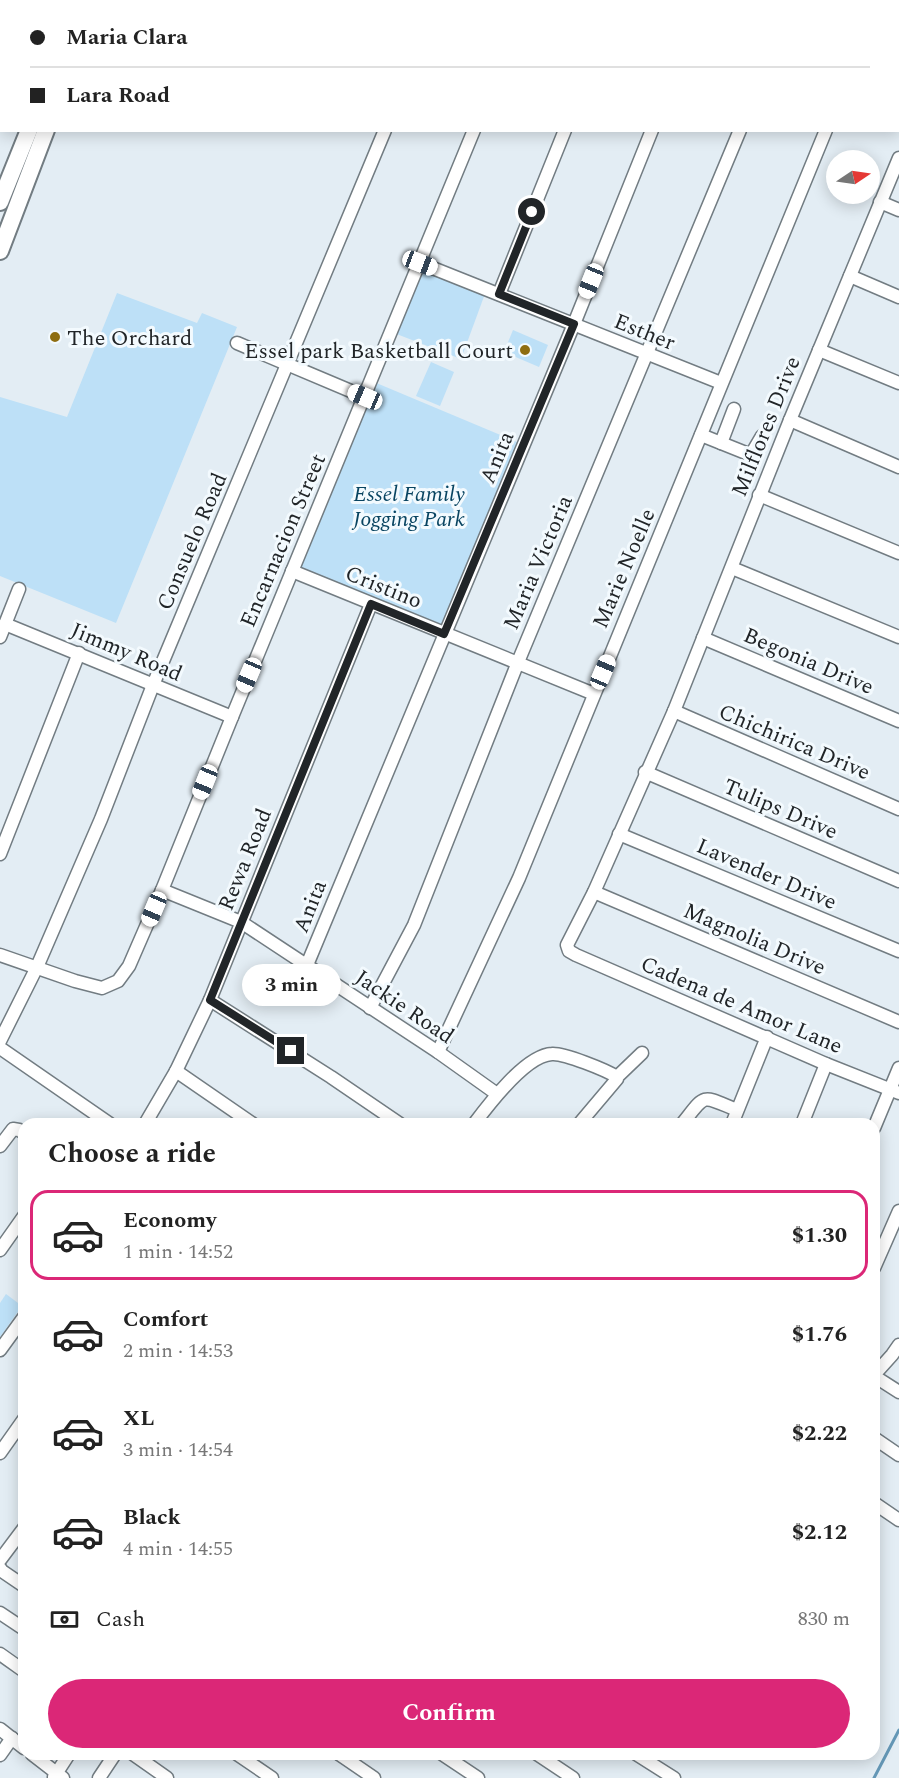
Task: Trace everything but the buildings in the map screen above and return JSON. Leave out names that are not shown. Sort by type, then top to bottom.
[{"type":"highway","points":[[0,202],[27,132]]},
{"type":"highway","points":[[0,226],[35,132]]},
{"type":"highway","points":[[0,251],[45,132]]},
{"type":"street","name":"Consuelo Road","points":[[0,1041],[37,967],[101,819],[153,685],[384,132]]},
{"type":"street","name":"Encarnacion Street","points":[[37,967],[102,988],[118,981],[129,966],[473,132]]},
{"type":"street","points":[[499,294],[564,132]]},
{"type":"street","name":"Anita","points":[[307,965],[574,324],[651,132]]},
{"type":"street","name":"Maria Victoria","points":[[370,1008],[414,925],[518,662],[739,132]]},
{"type":"street","name":"Marie Noelle","points":[[438,1052],[519,878],[825,132]]},
{"type":"street","name":"Milflores Drive","points":[[880,202],[899,158]]},
{"type":"street","points":[[880,202],[899,210]]},
{"type":"street","name":"Milflores Drive","points":[[569,951],[567,945],[594,892],[645,772],[674,711],[759,495],[879,204]]},
{"type":"street","name":"Esther","points":[[420,263],[721,383]]},
{"type":"street","points":[[850,276],[899,297]]},
{"type":"street","points":[[237,343],[365,397]]},
{"type":"street","points":[[819,350],[899,383]]},
{"type":"street","points":[[721,443],[734,409]]},
{"type":"street","points":[[790,420],[899,467]]},
{"type":"street","points":[[701,435],[746,453],[752,453],[762,436]]},
{"type":"street","points":[[759,495],[899,553]]},
{"type":"street","points":[[732,568],[899,637]]},
{"type":"street","name":"Cristino","points":[[292,571],[594,693]]},
{"type":"street","points":[[0,637],[20,589]]},
{"type":"street","name":"Rewa Road","points":[[149,1118],[176,1071],[210,1000],[371,604]]},
{"type":"street","name":"Jimmy Road","points":[[5,624],[231,717]]},
{"type":"street","name":"Begonia Drive","points":[[703,638],[899,721]]},
{"type":"street","points":[[0,854],[79,653]]},
{"type":"street","name":"Chichirica Drive","points":[[674,711],[899,808]]},
{"type":"street","name":"Tulips Drive","points":[[645,772],[899,881]]},
{"type":"street","name":"Lavender Drive","points":[[619,834],[899,951]]},
{"type":"street","name":"Jackie Road","points":[[162,890],[241,922],[438,1052],[496,1094]]},
{"type":"street","name":"Magnolia Drive","points":[[594,892],[899,1022]]},
{"type":"street","name":"Cadena de Amor Lane","points":[[569,951],[826,1064],[895,1091]]},
{"type":"street","points":[[0,955],[37,967]]},
{"type":"street","points":[[210,1000],[332,1077],[391,1118]]},
{"type":"street","points":[[734,1118],[767,1037]]},
{"type":"street","points":[[0,1048],[101,1118]]},
{"type":"street","points":[[478,1118],[496,1094],[532,1061],[552,1053],[560,1054],[617,1077]]},
{"type":"street","points":[[584,1118],[618,1079],[617,1077],[642,1053]]},
{"type":"street","points":[[804,1118],[826,1064]]},
{"type":"street","points":[[880,1118],[895,1091],[899,1068]]},
{"type":"street","points":[[176,1071],[244,1118]]},
{"type":"street","points":[[687,1118],[702,1100],[708,1098],[737,1110]]},
{"type":"street","points":[[0,1146],[13,1130],[18,1131]]},
{"type":"street","points":[[880,1254],[899,1210]]},
{"type":"street","points":[[0,1250],[18,1233]]},
{"type":"street","points":[[0,1350],[18,1325]]},
{"type":"street","points":[[880,1368],[899,1345]]},
{"type":"street","points":[[880,1379],[899,1392]]},
{"type":"street","points":[[0,1452],[18,1427]]},
{"type":"street","points":[[880,1442],[899,1455]]},
{"type":"street","points":[[880,1507],[899,1520]]},
{"type":"street","points":[[0,1560],[18,1536]]},
{"type":"street","points":[[0,1568],[18,1582]]},
{"type":"street","points":[[0,1613],[18,1625]]},
{"type":"street","points":[[0,1654],[18,1667]]},
{"type":"street","points":[[0,1730],[18,1743]]},
{"type":"street","points":[[0,1755],[12,1738]]},
{"type":"street","points":[[39,1760],[58,1776],[66,1760]]},
{"type":"street","points":[[99,1778],[111,1760]]},
{"type":"street","points":[[142,1760],[167,1778]]},
{"type":"street","points":[[246,1760],[272,1778]]},
{"type":"street","points":[[348,1760],[374,1778]]},
{"type":"street","points":[[451,1760],[478,1778]]},
{"type":"street","points":[[546,1760],[573,1778]]},
{"type":"street","points":[[646,1760],[674,1778]]},
{"type":"green space","points":[[421,265],[486,291],[461,359],[394,333]]},
{"type":"green space","points":[[117,293],[197,323],[202,313],[237,327],[116,623],[0,576],[0,397],[67,417]]},
{"type":"green space","points":[[513,330],[548,345],[539,367],[504,352]]},
{"type":"green space","points":[[431,362],[454,372],[440,406],[416,396]]},
{"type":"green space","name":"Essel Family Jogging Park","points":[[374,382],[522,444],[443,630],[296,568]]},
{"type":"green space","points":[[6,1294],[18,1303],[18,1312],[0,1337],[0,1303]]},
{"type":"waterway","points":[[874,1778],[899,1730]]},
{"type":"place","name":"The Orchard","points":[[55,337]]},
{"type":"place","name":"Essel park Basketball Court","points":[[525,350]]},
{"type":"route","points":[[291,1051],[210,1000],[371,604],[444,634],[574,324],[499,294],[532,212]]}]
